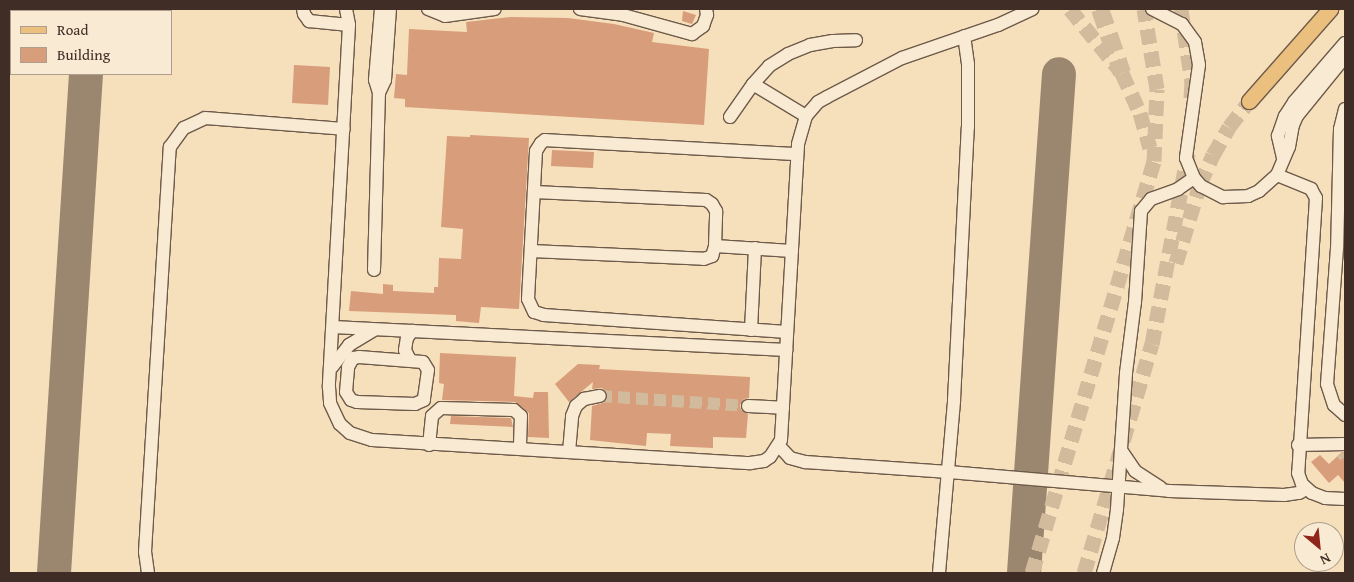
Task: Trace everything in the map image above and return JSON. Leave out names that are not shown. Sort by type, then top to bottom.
[{"type":"main road","points":[[1249,101],[1330,9]]},
{"type":"lane","points":[[304,9],[304,14],[309,21],[349,25]]},
{"type":"lane","points":[[346,9],[349,25],[330,369],[330,403],[336,418],[344,429],[364,438],[429,445],[750,464],[764,461],[779,446],[783,408],[797,154],[799,134],[806,116],[818,102],[894,62],[920,50],[998,25],[1033,9]]},
{"type":"lane","points":[[374,270],[379,94],[374,80],[381,9]]},
{"type":"lane","points":[[379,94],[385,80],[390,9]]},
{"type":"lane","points":[[428,9],[445,16],[495,9]]},
{"type":"lane","points":[[580,9],[623,15],[692,34],[703,26],[707,15],[706,9]]},
{"type":"lane","points":[[1152,9],[1170,16],[1182,24],[1192,35],[1198,49],[1199,64],[1186,148],[1189,168],[1194,178],[1211,193],[1236,198],[1259,191],[1277,175],[1289,147],[1292,124],[1345,57]]},
{"type":"lane","points":[[939,573],[949,472],[968,127],[968,71],[964,36]]},
{"type":"lane","points":[[730,117],[753,84],[769,66],[788,54],[810,45],[856,40]]},
{"type":"lane","points":[[1283,158],[1278,136],[1285,116],[1345,43]]},
{"type":"lane","points":[[753,84],[806,116]]},
{"type":"lane","points":[[1345,109],[1340,129],[1337,248],[1327,384],[1334,405],[1345,415]]},
{"type":"lane","points":[[148,573],[145,552],[170,148],[184,128],[205,118],[344,128]]},
{"type":"lane","points":[[787,332],[539,315],[531,308],[528,299],[534,192],[537,147],[545,140],[797,154]]},
{"type":"lane","points":[[1277,175],[1311,189],[1316,198],[1298,445],[1298,473],[1306,489],[1318,496],[1345,499]]},
{"type":"lane","points":[[1103,573],[1113,538],[1119,487],[1141,211],[1151,199],[1178,189],[1194,178]]},
{"type":"lane","points":[[531,251],[704,259],[712,256],[715,246],[716,211],[712,204],[706,200],[534,192]]},
{"type":"lane","points":[[715,246],[792,251]]},
{"type":"lane","points":[[750,330],[755,248]]},
{"type":"lane","points":[[333,327],[786,350]]},
{"type":"lane","points":[[330,369],[349,345],[375,329]]},
{"type":"lane","points":[[393,359],[399,349],[400,338],[398,330]]},
{"type":"lane","points":[[410,360],[405,350],[407,338],[412,331]]},
{"type":"lane","points":[[353,358],[393,359],[420,360],[427,367],[427,393],[422,402],[415,404],[357,402],[349,398],[346,390],[348,367],[353,358]]},
{"type":"lane","points":[[569,452],[572,416],[576,406],[584,399],[600,396]]},
{"type":"lane","points":[[748,406],[783,408]]},
{"type":"lane","points":[[429,445],[432,416],[440,408],[514,410],[522,416],[520,449]]},
{"type":"lane","points":[[1298,445],[1340,447]]},
{"type":"lane","points":[[779,446],[790,458],[805,462],[1169,491],[1284,495],[1299,493],[1306,489]]},
{"type":"lane","points":[[1121,450],[1135,471],[1145,480],[1169,491]]},
{"type":"building","points":[[683,11],[696,15],[692,24],[682,21]]},
{"type":"building","points":[[511,17],[568,18],[614,24],[654,33],[652,42],[709,49],[704,125],[405,107],[405,99],[394,98],[396,74],[407,75],[409,29],[467,32],[466,22]]},
{"type":"building","points":[[294,65],[330,67],[328,105],[292,103]]},
{"type":"building","points":[[470,135],[529,138],[519,309],[481,307],[479,323],[456,321],[456,315],[349,311],[351,291],[383,294],[383,284],[393,285],[393,291],[434,293],[434,287],[438,287],[439,258],[461,259],[463,229],[441,227],[447,136],[470,137]]},
{"type":"building","points":[[552,150],[594,152],[593,168],[551,166]]},
{"type":"building","points":[[440,353],[516,357],[514,396],[533,398],[534,392],[548,392],[549,438],[528,437],[529,413],[515,402],[442,400],[444,384],[439,383]]},
{"type":"building","points":[[578,364],[600,365],[599,369],[750,377],[749,398],[744,399],[740,405],[741,410],[748,414],[746,438],[713,437],[713,448],[670,446],[671,434],[647,433],[646,446],[590,440],[592,406],[606,402],[608,395],[606,391],[602,388],[592,389],[593,382],[569,402],[555,384]]},
{"type":"building","points":[[451,416],[511,418],[513,427],[450,424]]},
{"type":"building","points":[[1342,452],[1345,452],[1345,483],[1338,475],[1329,483],[1311,462],[1320,455],[1329,464]]},
{"type":"taxiway","points":[[1024,573],[1059,74]]},
{"type":"taxiway","points":[[54,573],[86,75]]},
{"type":"tunnel","points":[[1070,9],[1122,73],[1140,113],[1150,148]]},
{"type":"tunnel","points":[[1100,9],[1122,73]]},
{"type":"tunnel","points":[[1032,573],[1154,161],[1157,89],[1144,9]]},
{"type":"tunnel","points":[[1181,9],[1192,83],[1191,98]]},
{"type":"tunnel","points":[[1176,263],[1200,184],[1213,155],[1229,127],[1249,101]]},
{"type":"tunnel","points":[[1084,573],[1152,344],[1188,153]]},
{"type":"tunnel","points":[[600,396],[748,406]]},
{"type":"tunnel","points":[[1342,453],[1345,457]]}]
